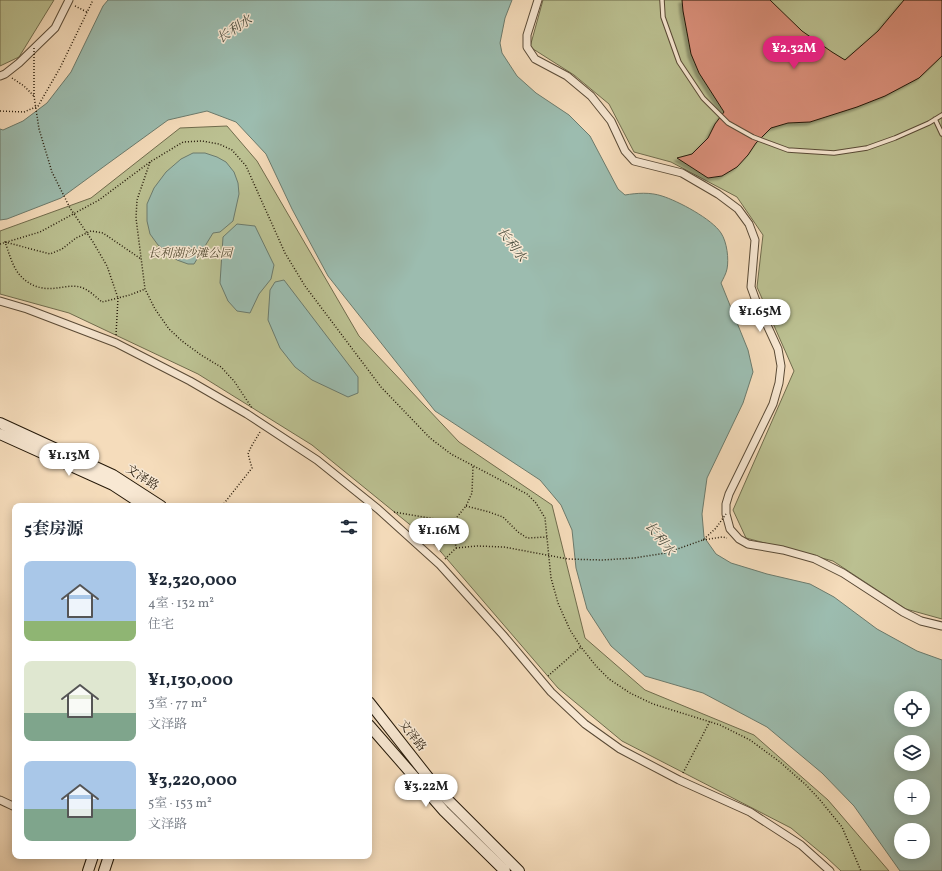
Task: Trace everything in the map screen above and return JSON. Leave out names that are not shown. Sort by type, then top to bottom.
[{"type":"street","points":[[538,0],[527,35],[527,48],[535,59],[567,76],[591,96],[611,121],[625,151],[634,161],[682,173],[718,194],[738,209],[749,224],[754,240],[751,287],[778,349],[781,366],[779,383],[773,404],[729,494],[726,504],[726,514],[730,529],[739,539],[748,544],[784,550],[815,559],[843,573],[903,612],[921,621],[942,626]]},
{"type":"street","points":[[2,75],[19,63],[55,28],[68,1]]},
{"type":"street","points":[[0,301],[27,309],[116,344],[190,381],[247,414],[317,460],[371,503]]},
{"type":"street","name":"文泽路","points":[[0,423],[113,475],[156,503]]},
{"type":"street","name":"文泽路","points":[[0,434],[113,484],[141,503]]},
{"type":"street","points":[[372,504],[440,565],[498,629],[551,692],[585,724],[620,749],[680,780],[750,812],[801,845],[830,871]]},
{"type":"street","name":"文泽路","points":[[372,706],[439,791],[519,871]]},
{"type":"street","name":"文泽路","points":[[372,728],[444,812],[505,871]]},
{"type":"street","points":[[0,800],[12,806]]},
{"type":"street","points":[[88,871],[92,859]]},
{"type":"street","points":[[104,871],[108,859]]},
{"type":"lane","points":[[662,0],[662,17],[679,62],[703,98],[728,123],[753,137],[788,150],[834,153],[867,148],[895,138],[942,115]]},
{"type":"lane","points":[[935,119],[942,134]]},
{"type":"path","points":[[0,111],[24,112],[38,106],[60,68],[93,0]]},
{"type":"path","points":[[68,1],[87,12]]},
{"type":"path","points":[[34,48],[34,96],[39,129],[52,172],[70,208],[107,266],[118,298],[116,344]]},
{"type":"path","points":[[2,75],[16,80],[34,96]]},
{"type":"path","points":[[0,244],[40,232],[99,200],[150,162],[183,142],[202,141],[219,144],[232,150],[246,166],[285,253],[305,286],[386,392],[430,438],[451,454],[526,494],[536,503],[545,518],[551,578],[558,603],[570,630],[581,648],[596,666],[609,679],[630,693],[653,704],[710,721],[750,740],[780,762],[806,785],[842,828],[861,871]]},
{"type":"path","points":[[150,162],[137,200],[136,218],[145,289],[155,310],[169,328],[182,341],[221,367],[234,381],[252,408]]},
{"type":"path","points":[[5,242],[50,254],[62,249],[76,238],[91,231],[103,233],[141,258]]},
{"type":"path","points":[[5,242],[14,267],[23,278],[32,285],[45,289],[70,286],[84,288],[102,302],[130,295],[145,289]]},
{"type":"path","points":[[224,503],[252,468],[248,454],[264,426]]},
{"type":"path","points":[[456,548],[453,522],[466,506],[472,493],[473,466]]},
{"type":"path","points":[[466,506],[503,517],[518,532],[527,538],[547,537]]},
{"type":"path","points":[[378,509],[453,522]]},
{"type":"path","points":[[703,540],[716,528],[726,514]]},
{"type":"path","points":[[440,565],[456,548],[476,546],[504,547],[568,559],[602,560],[634,558],[666,553],[703,540],[722,538],[739,539]]},
{"type":"path","points":[[542,681],[581,648]]},
{"type":"path","points":[[680,780],[710,721]]},
{"type":"green space","points":[[0,0],[54,0],[19,57],[0,66]]},
{"type":"green space","points":[[543,0],[942,0],[942,619],[906,609],[833,561],[746,538],[733,510],[794,371],[757,287],[763,235],[737,197],[671,162],[634,152],[609,104],[574,75],[530,47]]},
{"type":"green space","name":"长利湖沙滩公园","points":[[227,126],[257,161],[359,336],[459,442],[552,505],[585,638],[645,690],[754,735],[828,800],[889,871],[841,871],[791,828],[622,741],[558,688],[435,545],[312,445],[198,374],[69,313],[0,294],[0,231],[91,198],[180,128]]},
{"type":"water","name":"长利水","points":[[108,0],[512,0],[505,18],[500,43],[502,53],[517,76],[536,93],[569,115],[590,136],[618,189],[625,195],[648,193],[662,196],[677,202],[703,216],[717,228],[725,241],[728,265],[721,283],[748,350],[753,372],[743,403],[707,478],[702,514],[704,537],[716,554],[731,563],[767,574],[810,584],[834,597],[877,629],[917,651],[942,660],[942,871],[900,871],[854,806],[822,773],[767,727],[703,693],[645,676],[611,646],[587,609],[576,568],[572,530],[561,505],[540,480],[435,411],[328,276],[292,209],[266,154],[236,122],[207,111],[168,120],[61,198],[7,219],[0,220],[0,129],[3,130],[23,121],[47,103],[71,72],[103,6]]},
{"type":"water","points":[[193,153],[205,153],[226,162],[234,172],[238,183],[239,194],[233,221],[220,232],[213,233],[194,264],[188,264],[177,260],[158,245],[150,234],[147,221],[147,204],[154,188],[166,172],[181,159]]},
{"type":"water","points":[[237,224],[255,226],[274,265],[271,279],[259,294],[250,313],[237,311],[228,301],[220,283],[223,237]]},
{"type":"water","points":[[284,280],[358,377],[358,393],[348,397],[312,380],[295,367],[280,348],[268,320],[270,290],[275,282]]},
{"type":"building","points":[[682,0],[770,0],[802,31],[845,60],[878,31],[904,0],[942,0],[942,56],[919,78],[885,96],[857,107],[810,122],[788,123],[771,128],[756,143],[737,167],[722,176],[708,178],[677,158],[692,154],[708,138],[715,124],[724,112],[699,73],[691,54]]}]
